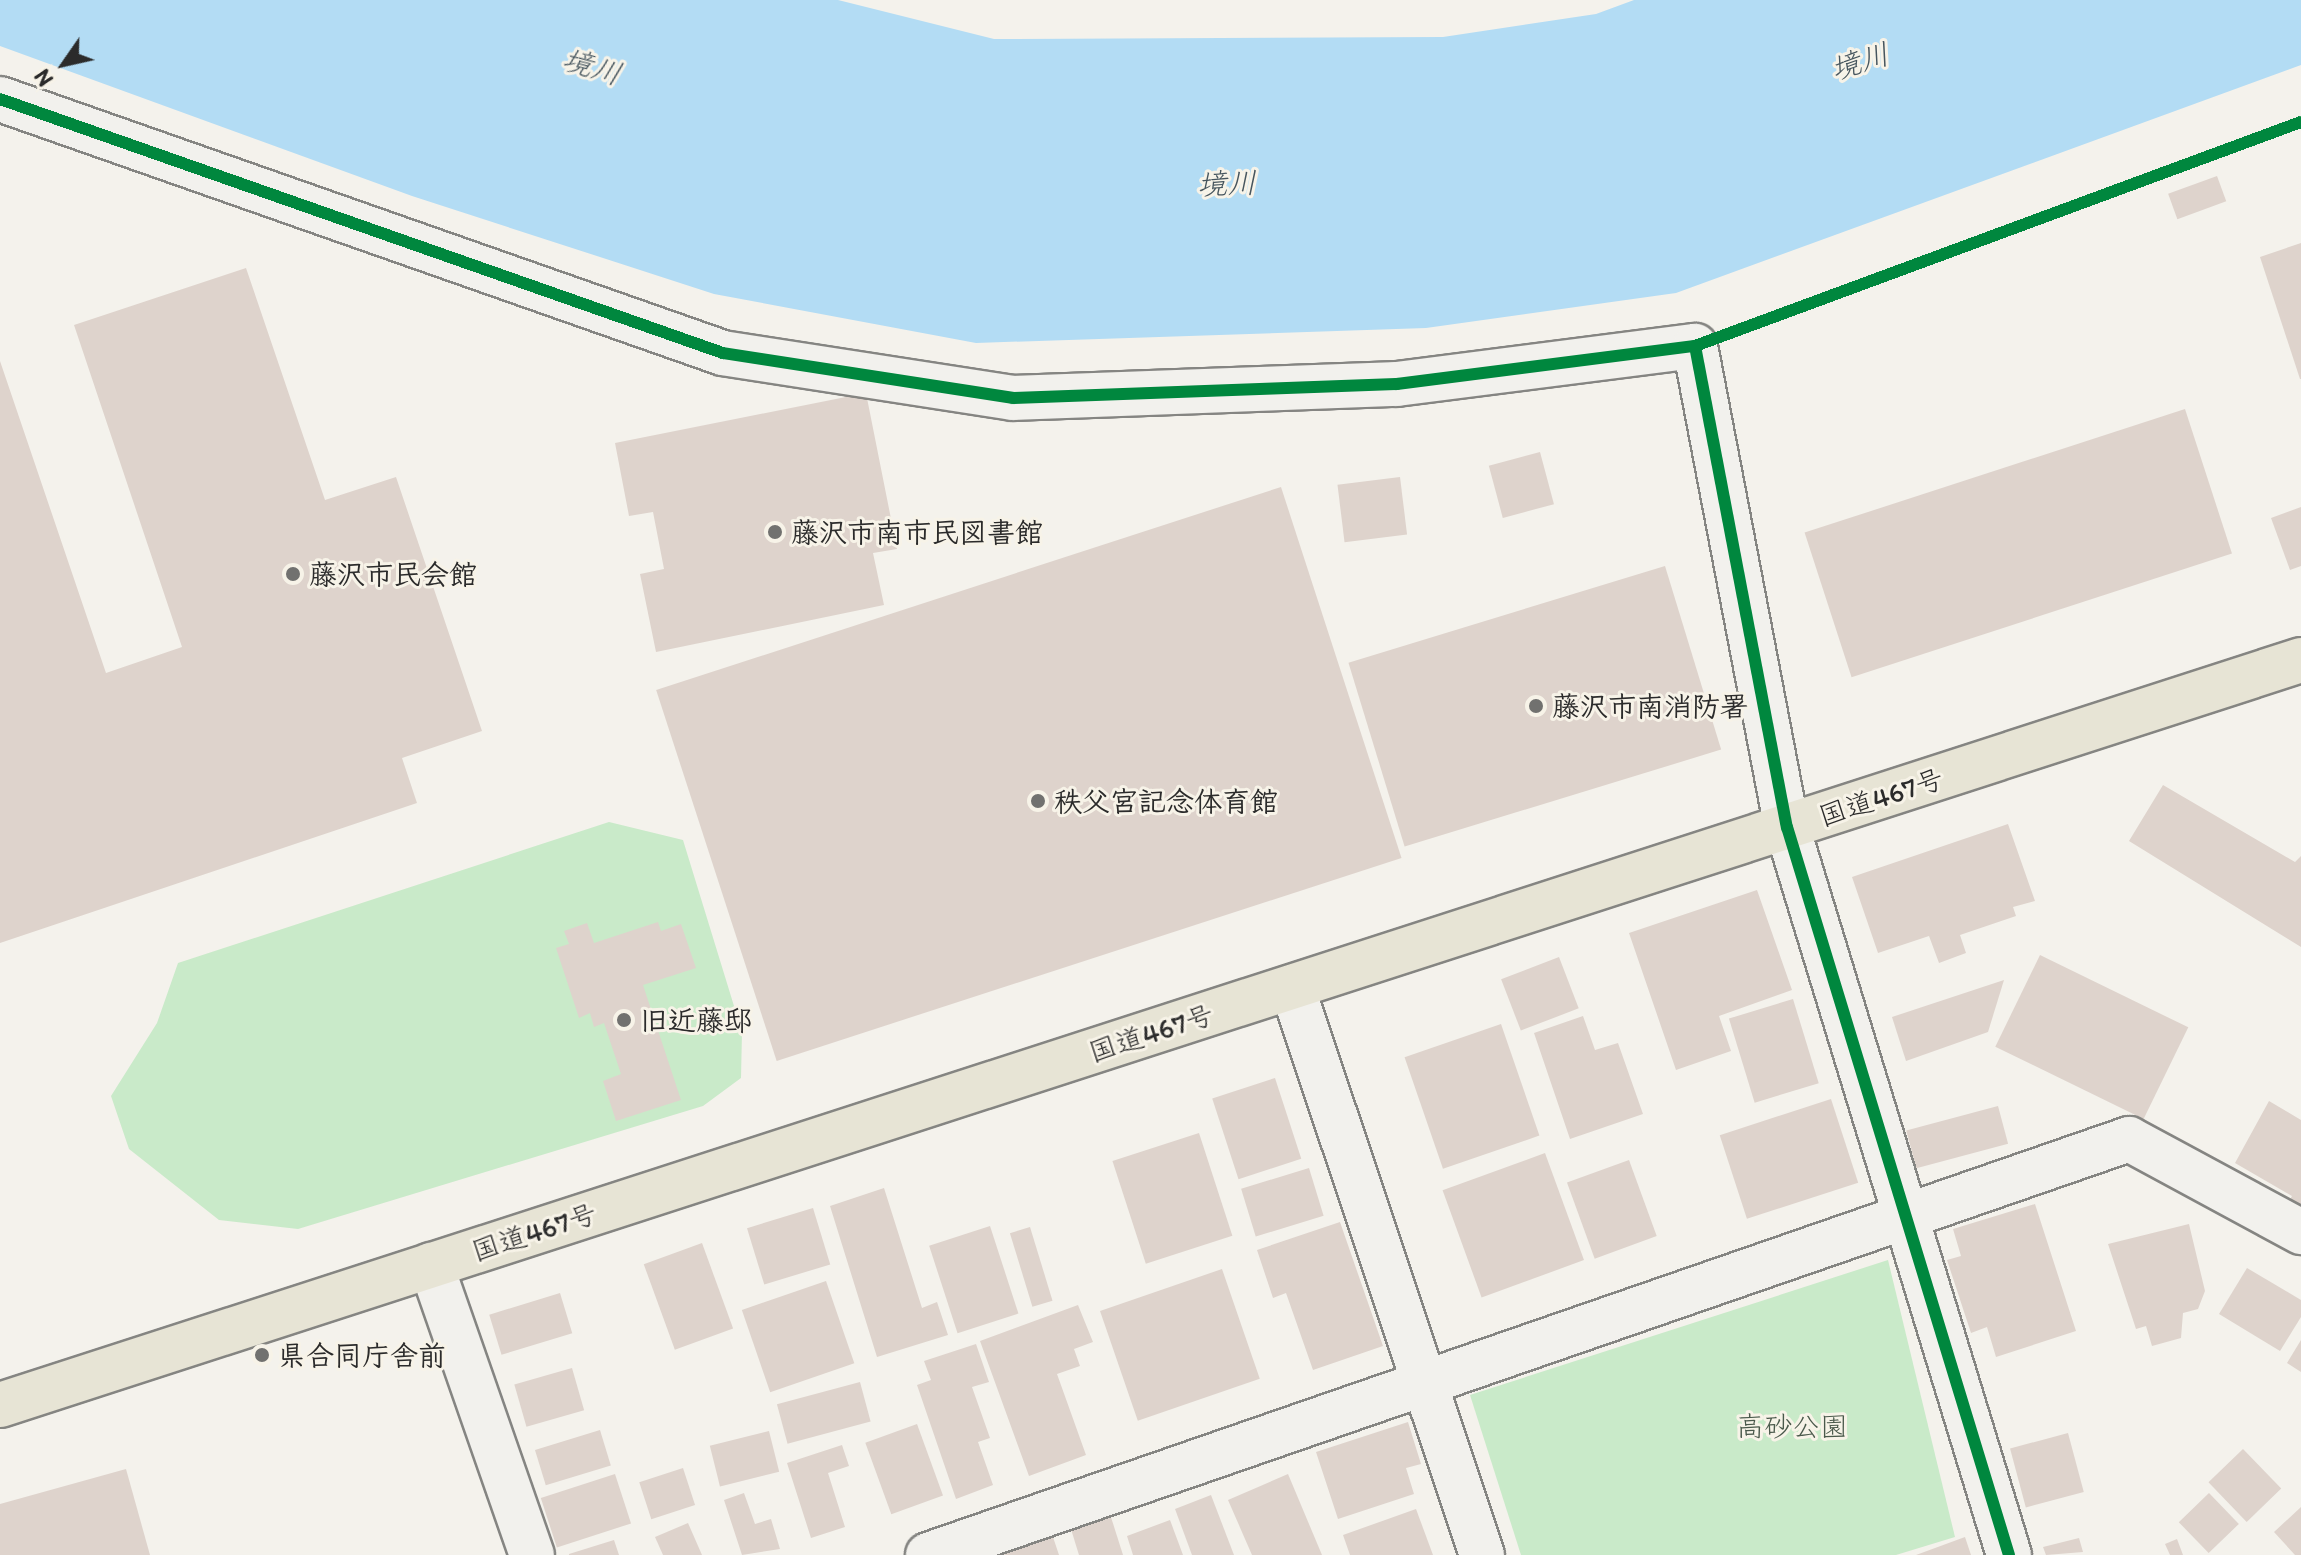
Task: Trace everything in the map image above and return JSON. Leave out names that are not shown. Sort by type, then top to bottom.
[{"type":"highway","name":"国道467号","points":[[0,1405],[2301,660]]},
{"type":"street","points":[[0,99],[723,353],[1013,398],[1397,384],[1695,346],[1787,827],[2009,1555]]},
{"type":"street","points":[[1292,987],[1482,1555]]},
{"type":"street","points":[[928,1555],[2129,1139],[2301,1232]]},
{"type":"street","points":[[431,1265],[532,1555]]},
{"type":"green space","points":[[609,822],[683,840],[742,1032],[741,1078],[703,1106],[298,1229],[219,1220],[129,1149],[111,1096],[157,1023],[178,963]]},
{"type":"green space","name":"高砂公園","points":[[1888,1260],[1955,1537],[1896,1555],[1521,1555],[1470,1395]]},
{"type":"water","name":"境川","points":[[0,0],[838,0],[994,39],[1443,37],[1596,14],[1634,0],[2301,0],[2301,65],[1676,293],[1426,328],[976,343],[714,294],[412,196],[0,46]]},
{"type":"building","points":[[2217,176],[2226,201],[2177,219],[2168,194]]},
{"type":"building","points":[[2301,243],[2301,379],[2300,379],[2260,257]]},
{"type":"building","name":"藤沢市民会館","points":[[246,268],[325,500],[396,477],[482,731],[402,758],[417,803],[0,943],[0,361],[106,673],[182,647],[74,325]]},
{"type":"building","name":"藤沢市南市民図書館","points":[[866,393],[897,549],[873,553],[884,605],[656,652],[640,574],[664,569],[653,512],[629,516],[615,443]]},
{"type":"building","points":[[2185,409],[2232,554],[1852,677],[1805,533]]},
{"type":"building","points":[[1540,452],[1554,504],[1503,518],[1489,466]]},
{"type":"building","points":[[1400,477],[1407,535],[1345,542],[1337,485]]},
{"type":"building","name":"秩父宮記念体育館","points":[[1281,487],[1402,858],[777,1061],[656,690]]},
{"type":"building","points":[[2301,507],[2301,566],[2290,570],[2271,518]]},
{"type":"building","name":"藤沢市南消防署","points":[[1665,566],[1721,750],[1405,846],[1348,663]]},
{"type":"building","points":[[2163,785],[2295,862],[2301,856],[2301,947],[2129,841]]},
{"type":"building","points":[[2008,824],[2035,901],[2013,907],[2016,916],[1960,935],[1966,953],[1939,963],[1929,936],[1878,953],[1852,877]]},
{"type":"building","points":[[1757,890],[1792,990],[1719,1016],[1731,1051],[1676,1070],[1629,933]]},
{"type":"building","name":"旧近藤邸","points":[[658,922],[661,931],[681,924],[696,968],[643,985],[681,1100],[616,1121],[603,1081],[621,1074],[604,1023],[594,1027],[590,1013],[579,1018],[556,948],[569,944],[564,931],[587,923],[594,943]]},
{"type":"building","points":[[2040,955],[2188,1027],[2144,1119],[1995,1047]]},
{"type":"building","points":[[1559,957],[1579,1008],[1521,1031],[1501,979]]},
{"type":"building","points":[[2004,980],[1988,1032],[1906,1061],[1892,1017]]},
{"type":"building","points":[[1793,999],[1819,1083],[1755,1103],[1729,1019]]},
{"type":"building","points":[[1583,1016],[1595,1050],[1618,1043],[1643,1114],[1570,1139],[1534,1033]]},
{"type":"building","points":[[1501,1024],[1539,1136],[1443,1169],[1405,1057]]},
{"type":"building","points":[[1275,1078],[1301,1159],[1238,1179],[1212,1098]]},
{"type":"building","points":[[1831,1099],[1858,1183],[1747,1219],[1720,1135]]},
{"type":"building","points":[[2269,1101],[2301,1120],[2301,1212],[2287,1205],[2292,1196],[2235,1163]]},
{"type":"building","points":[[1998,1106],[2008,1144],[1916,1168],[1906,1131]]},
{"type":"building","points":[[1199,1133],[1232,1236],[1146,1264],[1112,1161]]},
{"type":"building","points":[[1545,1153],[1584,1260],[1482,1297],[1443,1190]]},
{"type":"building","points":[[1629,1160],[1657,1236],[1595,1259],[1567,1183]]},
{"type":"building","points":[[1309,1168],[1324,1216],[1256,1237],[1241,1189]]},
{"type":"building","points":[[884,1188],[922,1308],[937,1302],[948,1335],[877,1357],[830,1206]]},
{"type":"building","points":[[2035,1204],[2076,1331],[1996,1357],[1987,1327],[1971,1333],[1947,1260],[1961,1256],[1953,1229]]},
{"type":"building","points":[[813,1208],[830,1264],[764,1285],[747,1228]]},
{"type":"building","points":[[1340,1222],[1383,1346],[1313,1370],[1286,1293],[1273,1298],[1257,1250]]},
{"type":"building","points":[[2189,1224],[2205,1291],[2198,1309],[2183,1313],[2181,1338],[2152,1346],[2146,1326],[2136,1329],[2108,1244]]},
{"type":"building","points":[[990,1226],[1018,1313],[958,1333],[929,1246]]},
{"type":"building","points":[[1030,1227],[1053,1301],[1032,1307],[1010,1233]]},
{"type":"building","points":[[702,1243],[733,1329],[675,1350],[644,1264]]},
{"type":"building","points":[[2247,1268],[2301,1300],[2301,1317],[2280,1351],[2219,1314]]},
{"type":"building","points":[[1222,1269],[1260,1379],[1138,1421],[1100,1311]]},
{"type":"building","points":[[826,1281],[854,1363],[770,1392],[742,1310]]},
{"type":"building","points":[[560,1293],[572,1333],[502,1355],[489,1315]]},
{"type":"building","points":[[1078,1305],[1093,1342],[1074,1349],[1080,1366],[1057,1374],[1086,1455],[1029,1476],[980,1341]]},
{"type":"building","points":[[2301,1340],[2301,1372],[2287,1363]]},
{"type":"building","points":[[976,1344],[989,1382],[972,1387],[990,1438],[978,1442],[993,1485],[956,1499],[917,1385],[931,1380],[924,1361]]},
{"type":"building","points":[[572,1368],[584,1410],[526,1427],[514,1385]]},
{"type":"building","points":[[860,1382],[871,1422],[788,1444],[777,1404]]},
{"type":"building","points":[[1408,1422],[1421,1464],[1406,1468],[1414,1494],[1338,1519],[1316,1452]]},
{"type":"building","points":[[917,1424],[943,1495],[891,1514],[865,1443]]},
{"type":"building","points":[[600,1430],[611,1465],[546,1485],[535,1450]]},
{"type":"building","points":[[769,1431],[779,1472],[720,1487],[710,1446]]},
{"type":"building","points":[[2068,1433],[2084,1492],[2026,1507],[2010,1449]]},
{"type":"building","points":[[842,1445],[849,1466],[828,1473],[845,1527],[811,1538],[787,1463]]},
{"type":"building","points":[[2243,1449],[2281,1489],[2247,1522],[2208,1482]]},
{"type":"building","points":[[683,1468],[695,1505],[651,1519],[639,1482]]},
{"type":"building","points":[[126,1469],[150,1555],[0,1555],[0,1504]]},
{"type":"building","points":[[615,1474],[631,1523],[557,1548],[541,1498]]},
{"type":"building","points":[[1288,1474],[1322,1555],[1252,1555],[1228,1500]]},
{"type":"building","points":[[744,1493],[755,1524],[771,1519],[780,1549],[742,1555],[724,1500]]},
{"type":"building","points":[[2209,1493],[2239,1524],[2209,1553],[2179,1522]]},
{"type":"building","points":[[1211,1495],[1234,1555],[1192,1555],[1175,1509]]},
{"type":"building","points":[[2301,1507],[2301,1555],[2295,1555],[2274,1532]]},
{"type":"building","points":[[1416,1509],[1433,1555],[1350,1555],[1343,1535]]},
{"type":"building","points":[[1110,1514],[1123,1555],[1079,1555],[1070,1526]]},
{"type":"building","points":[[1170,1520],[1183,1555],[1133,1555],[1127,1536]]},
{"type":"building","points":[[688,1523],[702,1555],[663,1555],[655,1537]]},
{"type":"building","points":[[1053,1537],[1059,1555],[1002,1555]]},
{"type":"building","points":[[1965,1537],[1971,1555],[1916,1555]]},
{"type":"building","points":[[2079,1538],[2083,1552],[2046,1555],[2043,1547]]},
{"type":"building","points":[[2177,1539],[2183,1555],[2170,1555],[2165,1544]]},
{"type":"building","points":[[614,1540],[619,1555],[569,1555],[569,1554]]},
{"type":"cycle path","points":[[0,99],[723,353],[1013,398],[1397,384],[1695,346],[2301,122]]},
{"type":"cycle path","points":[[1695,346],[1787,827],[2009,1555]]},
{"type":"place","name":"藤沢市南市民図書館","points":[[775,532]]},
{"type":"place","name":"藤沢市民会館","points":[[293,574]]},
{"type":"place","name":"藤沢市南消防署","points":[[1536,706]]},
{"type":"place","name":"秩父宮記念体育館","points":[[1038,801]]},
{"type":"place","name":"旧近藤邸","points":[[624,1020]]},
{"type":"place","name":"県合同庁舎前","points":[[262,1355]]}]
